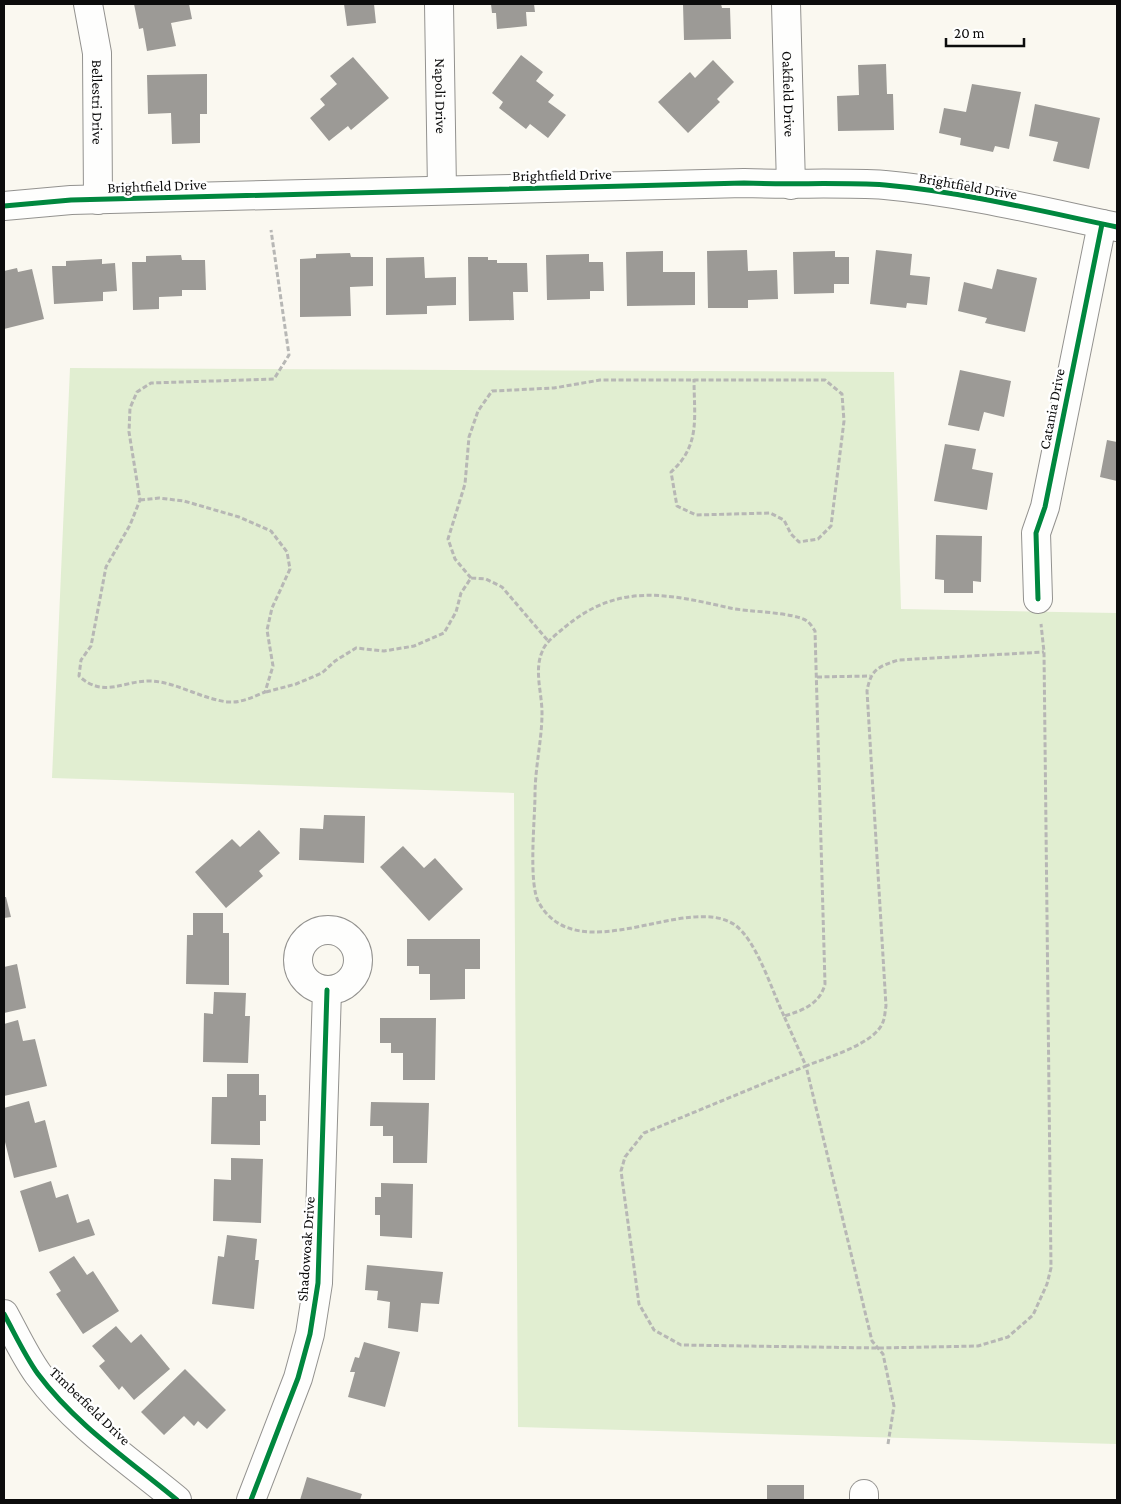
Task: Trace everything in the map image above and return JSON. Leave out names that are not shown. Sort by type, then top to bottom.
[{"type":"street","name":"Bellestri Drive","points":[[88,4],[97,53],[98,200]]},
{"type":"street","name":"Napoli Drive","points":[[439,4],[442,190]]},
{"type":"street","name":"Oakfield Drive","points":[[786,4],[791,185]]},
{"type":"street","name":"Brightfield Drive","points":[[4,206],[98,200],[442,190],[744,183],[791,185],[831,183],[885,185],[959,194],[1110,226]]},
{"type":"street","name":"Catania Drive","points":[[1038,600],[1036,533],[1045,507],[1110,226]]},
{"type":"street","name":"Shadowoak Drive","points":[[251,1500],[298,1378],[310,1334],[317,1292],[321,1235],[327,990]]},
{"type":"street","name":"Timberfield Drive","points":[[8,1332],[38,1374],[67,1406],[98,1435],[177,1500]]},
{"type":"path","points":[[271,230],[289,355],[274,379],[151,383],[137,392],[130,408],[129,432],[140,500],[130,525],[106,567],[92,646],[81,660],[79,676],[90,686],[106,688],[152,682],[228,702],[247,700],[322,673],[335,661],[356,648],[384,651],[414,646],[444,632],[456,612],[461,593],[471,578]]},
{"type":"path","points":[[549,642],[502,588],[486,579],[471,578],[455,559],[448,539],[465,484],[469,437],[478,411],[492,391],[554,388],[600,380],[694,379],[825,380],[842,394],[844,420],[831,526],[818,539],[799,542],[791,534],[784,520],[770,513],[696,515],[677,506],[671,472],[681,463],[691,448],[694,432],[694,379]]},
{"type":"path","points":[[140,500],[158,498],[184,501],[239,517],[271,531],[287,552],[290,570],[272,608],[267,630],[273,666],[265,692]]},
{"type":"path","points":[[784,1016],[799,1012],[811,1005],[822,996],[825,984],[815,631],[806,620],[790,616],[735,609],[666,594],[639,594],[604,604],[578,617],[549,642],[542,651],[539,666],[542,714],[535,769],[534,869],[538,901],[553,920],[571,929],[588,932],[608,931],[704,916],[720,918],[735,925],[754,949],[806,1066],[872,1341],[883,1354],[894,1406],[888,1444]]},
{"type":"path","points":[[1038,600],[1044,652],[1051,1268],[1047,1284],[1033,1314],[1008,1337],[978,1346],[878,1348],[681,1345],[665,1339],[654,1330],[639,1304],[621,1171],[624,1157],[644,1133],[868,1040],[883,1022],[886,1006],[867,691],[870,676],[881,666],[898,660],[1044,652]]},
{"type":"path","points":[[817,677],[870,676]]},
{"type":"green space","points":[[70,368],[894,372],[901,609],[1117,613],[1117,1444],[518,1427],[514,793],[52,778]]},
{"type":"building","points":[[134,4],[189,4],[192,19],[171,23],[176,46],[147,51],[143,28],[139,29]]},
{"type":"building","points":[[344,4],[374,4],[376,23],[347,26]]},
{"type":"building","points":[[491,4],[534,4],[535,12],[526,12],[527,26],[497,29],[496,13],[492,13]]},
{"type":"building","points":[[683,4],[721,4],[722,8],[730,8],[731,39],[684,40]]},
{"type":"building","points":[[521,55],[543,72],[536,81],[554,95],[548,102],[566,115],[548,138],[530,124],[526,129],[499,108],[503,102],[492,93]]},
{"type":"building","points":[[353,57],[389,98],[351,130],[348,126],[329,141],[310,118],[325,105],[320,99],[337,84],[330,76]]},
{"type":"building","points":[[713,60],[734,82],[717,99],[720,102],[688,133],[658,102],[690,72],[695,78]]},
{"type":"building","points":[[886,64],[887,94],[893,94],[894,130],[838,131],[837,96],[859,95],[858,65]]},
{"type":"building","points":[[207,74],[207,114],[200,114],[200,143],[172,144],[171,113],[148,114],[147,75]]},
{"type":"building","points":[[972,84],[1021,92],[1009,149],[995,146],[993,152],[960,145],[961,138],[939,133],[944,108],[966,112]]},
{"type":"building","points":[[1035,104],[1100,118],[1089,169],[1053,161],[1058,142],[1029,136]]},
{"type":"building","points":[[747,250],[748,271],[777,270],[778,299],[748,300],[748,308],[708,308],[707,251]]},
{"type":"building","points":[[876,250],[912,254],[910,275],[930,277],[927,305],[907,303],[906,308],[870,304]]},
{"type":"building","points":[[663,251],[663,272],[695,272],[695,305],[627,306],[626,252]]},
{"type":"building","points":[[835,251],[835,257],[849,257],[849,284],[834,284],[834,293],[794,294],[793,252]]},
{"type":"building","points":[[350,253],[351,257],[373,257],[373,286],[350,287],[351,316],[300,317],[300,259],[316,258],[316,254]]},
{"type":"building","points":[[589,254],[589,262],[603,262],[604,291],[590,291],[590,299],[547,300],[546,255]]},
{"type":"building","points":[[181,255],[182,260],[205,260],[206,290],[182,290],[182,296],[159,297],[159,309],[133,310],[132,262],[146,262],[146,256]]},
{"type":"building","points":[[424,257],[425,278],[456,277],[456,305],[427,306],[427,314],[386,315],[386,258]]},
{"type":"building","points":[[468,257],[488,257],[488,260],[497,260],[497,263],[527,263],[528,292],[513,292],[514,320],[469,321]]},
{"type":"building","points":[[102,259],[102,264],[115,263],[117,291],[103,292],[103,301],[54,304],[52,266],[66,266],[66,261]]},
{"type":"building","points":[[17,268],[18,272],[32,269],[44,319],[4,329],[4,271]]},
{"type":"building","points":[[997,269],[1037,278],[1025,332],[985,323],[987,318],[958,311],[964,282],[992,289]]},
{"type":"building","points":[[960,370],[1011,381],[1004,417],[984,412],[979,431],[948,425]]},
{"type":"building","points":[[1107,440],[1117,442],[1117,481],[1100,477]]},
{"type":"building","points":[[945,444],[976,449],[972,469],[993,473],[987,510],[934,501]]},
{"type":"building","points":[[936,535],[982,536],[981,582],[973,581],[973,593],[944,593],[944,580],[935,579]]},
{"type":"building","points":[[324,815],[365,816],[364,863],[299,860],[300,828],[323,829]]},
{"type":"building","points":[[259,830],[280,853],[259,871],[263,876],[226,908],[195,872],[232,839],[240,847]]},
{"type":"building","points":[[403,846],[424,868],[435,858],[463,889],[429,921],[380,867]]},
{"type":"building","points":[[4,897],[6,897],[11,917],[4,918]]},
{"type":"building","points":[[193,913],[223,913],[223,933],[229,933],[229,985],[186,984],[187,935],[193,935]]},
{"type":"building","points":[[407,939],[480,939],[480,969],[465,969],[465,999],[430,1000],[430,974],[419,974],[419,966],[407,966]]},
{"type":"building","points":[[17,964],[26,1008],[4,1013],[4,967]]},
{"type":"building","points":[[214,992],[246,993],[245,1016],[250,1016],[248,1063],[203,1062],[204,1013],[213,1014]]},
{"type":"building","points":[[380,1018],[436,1018],[435,1080],[403,1080],[403,1053],[391,1053],[391,1043],[380,1043]]},
{"type":"building","points":[[18,1020],[23,1041],[35,1039],[47,1086],[4,1096],[4,1024]]},
{"type":"building","points":[[227,1074],[259,1074],[259,1095],[266,1095],[266,1121],[260,1121],[260,1145],[211,1144],[212,1097],[227,1097]]},
{"type":"building","points":[[29,1101],[35,1123],[45,1120],[57,1167],[14,1178],[4,1138],[4,1108]]},
{"type":"building","points":[[371,1102],[429,1103],[427,1163],[393,1163],[393,1136],[383,1136],[383,1126],[370,1126]]},
{"type":"building","points":[[231,1158],[263,1159],[261,1223],[213,1221],[214,1179],[231,1180]]},
{"type":"building","points":[[51,1181],[56,1198],[68,1194],[77,1223],[89,1219],[95,1235],[39,1252],[20,1191]]},
{"type":"building","points":[[381,1183],[413,1184],[412,1238],[380,1236],[380,1215],[375,1215],[375,1197],[381,1197]]},
{"type":"building","points":[[227,1235],[257,1239],[255,1260],[259,1260],[254,1309],[212,1304],[218,1256],[224,1257]]},
{"type":"building","points":[[74,1256],[87,1275],[93,1271],[119,1311],[83,1334],[56,1294],[61,1291],[49,1272]]},
{"type":"building","points":[[367,1265],[443,1272],[439,1304],[421,1303],[418,1332],[388,1328],[390,1302],[377,1300],[378,1291],[365,1290]]},
{"type":"building","points":[[116,1326],[131,1343],[141,1334],[170,1369],[134,1400],[122,1386],[119,1390],[99,1366],[105,1361],[92,1346]]},
{"type":"building","points":[[364,1342],[400,1352],[385,1407],[348,1397],[355,1372],[350,1372],[355,1357],[359,1358]]},
{"type":"building","points":[[185,1369],[226,1410],[207,1429],[198,1421],[194,1426],[184,1416],[164,1435],[141,1412]]},
{"type":"building","points":[[307,1477],[362,1494],[360,1500],[300,1500]]},
{"type":"building","points":[[767,1485],[804,1485],[804,1500],[767,1500]]},
{"type":"cycle path","points":[[4,206],[71,200],[744,183],[850,184],[885,185],[943,192],[1117,227]]},
{"type":"cycle path","points":[[1038,599],[1036,533],[1045,507],[1102,224]]},
{"type":"cycle path","points":[[251,1500],[298,1378],[310,1334],[318,1283],[327,990]]},
{"type":"cycle path","points":[[4,1314],[29,1360],[53,1392],[86,1426],[177,1500]]}]
